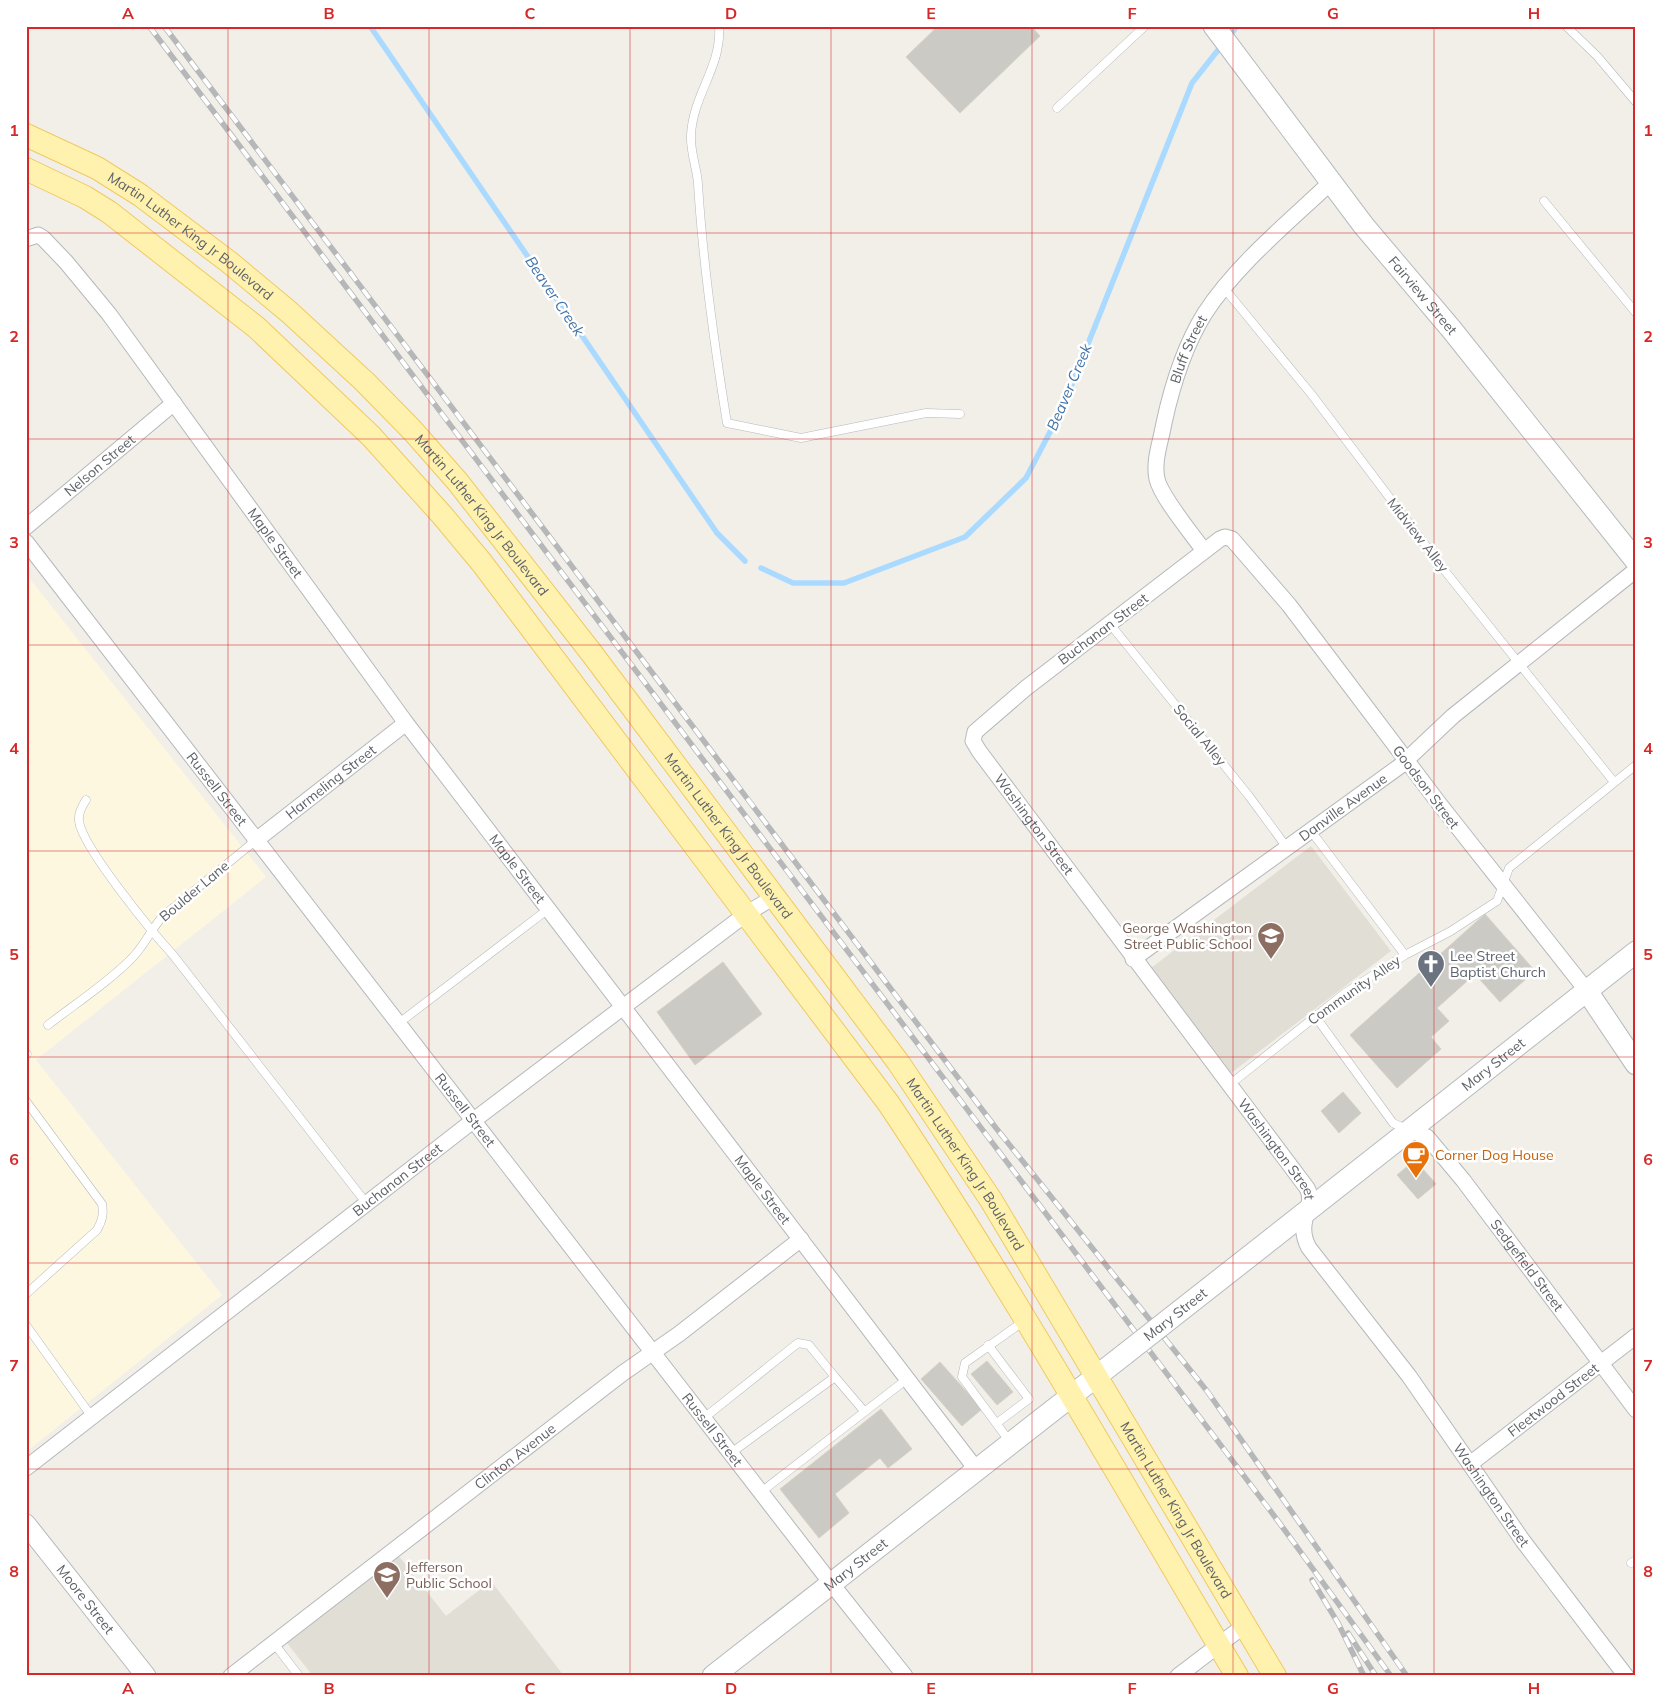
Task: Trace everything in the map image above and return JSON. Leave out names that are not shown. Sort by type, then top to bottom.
[{"type":"main road","name":"Fairview Street","points":[[1214,26],[1364,226],[1452,330],[1636,561]]},
{"type":"main road","name":"Martin Luther King Jr Boulevard","points":[[26,135],[97,168],[140,195],[229,262],[289,312],[365,382],[412,430],[457,481],[590,651],[898,1062],[991,1200],[1275,1676]]},
{"type":"main road","name":"Martin Luther King Jr Boulevard","points":[[26,169],[85,197],[117,218],[256,326],[371,436],[482,563],[889,1104],[947,1191],[1026,1320],[1237,1676]]},
{"type":"main road","name":"Mary Street","points":[[713,1676],[1071,1394],[1307,1212],[1636,952]]},
{"type":"main road","name":"Goodson Street","points":[[1587,991],[1636,1064]]},
{"type":"street","name":"Bluff Street","points":[[1204,552],[1157,481],[1155,466],[1177,377],[1194,334],[1205,313],[1224,288],[1331,182]]},
{"type":"street","name":"Maple Street","points":[[26,239],[38,236],[43,238],[66,262],[109,314],[174,402],[308,592],[406,723],[622,1009],[801,1239],[976,1469]]},
{"type":"street","name":"Nelson Street","points":[[26,526],[174,402]]},
{"type":"street","name":"Goodson Street","points":[[1204,552],[1225,537],[1236,542],[1289,605],[1503,886],[1587,991]]},
{"type":"street","name":"Russell Street","points":[[26,542],[255,841],[400,1023],[831,1583],[905,1676]]},
{"type":"street","name":"Buchanan Street","points":[[1002,708],[1204,552]]},
{"type":"street","name":"Danville Avenue","points":[[1133,959],[1288,849],[1406,760],[1453,716],[1636,570]]},
{"type":"street","name":"Washington Street","points":[[1002,708],[979,727],[973,740],[1133,959],[1307,1188],[1310,1200],[1302,1229],[1309,1248],[1409,1376],[1523,1541],[1626,1676]]},
{"type":"street","name":"Harmeling Street","points":[[255,841],[406,723]]},
{"type":"street","name":"Buchanan Street","points":[[26,1468],[474,1120],[746,914],[774,897]]},
{"type":"street","name":"Sedgefield Street","points":[[1410,1130],[1427,1137],[1457,1173],[1636,1410]]},
{"type":"street","name":"Clinton Avenue","points":[[231,1676],[801,1239]]},
{"type":"street","name":"Fleetwood Street","points":[[1470,1464],[1636,1336]]},
{"type":"street","name":"Moore Street","points":[[26,1524],[146,1676]]},
{"type":"street","points":[[1178,1676],[1245,1625]]},
{"type":"lane","points":[[719,26],[717,56],[698,97],[693,114],[691,137],[698,181],[709,306],[727,423],[794,438],[926,413],[960,414]]},
{"type":"lane","points":[[1057,108],[1144,26]]},
{"type":"lane","points":[[1566,26],[1597,56],[1636,102]]},
{"type":"lane","points":[[1544,201],[1636,313]]},
{"type":"lane","name":"Midview Alley","points":[[1224,288],[1312,395],[1351,449],[1614,782]]},
{"type":"lane","name":"Social Alley","points":[[1110,624],[1249,796],[1288,849]]},
{"type":"lane","name":"Community Alley","points":[[1228,1086],[1315,1016],[1405,955],[1451,930],[1496,901],[1509,868],[1636,765]]},
{"type":"lane","points":[[86,800],[79,813],[81,830],[101,863],[152,932],[179,962],[367,1204]]},
{"type":"lane","points":[[1311,831],[1405,955]]},
{"type":"lane","name":"Boulder Lane","points":[[48,1025],[132,958],[149,938],[162,917],[255,841]]},
{"type":"lane","points":[[400,1023],[547,910]]},
{"type":"lane","points":[[1315,1016],[1393,1123],[1410,1130]]},
{"type":"lane","points":[[26,1101],[102,1204],[103,1210],[102,1220],[97,1230],[26,1294]]},
{"type":"lane","points":[[1010,1442],[962,1377],[965,1363],[1026,1320]]},
{"type":"lane","points":[[26,1325],[92,1417]]},
{"type":"lane","points":[[704,1418],[798,1343],[809,1345],[864,1411]]},
{"type":"lane","points":[[988,1345],[1029,1400],[997,1424]]},
{"type":"lane","points":[[731,1453],[835,1377]]},
{"type":"lane","points":[[761,1492],[907,1379]]},
{"type":"lane","points":[[273,1642],[299,1676]]},
{"type":"shaded area","points":[[26,574],[266,877],[36,1060],[222,1295],[26,1452]]},
{"type":"shaded area","name":"George Washington Street Public School","points":[[1311,846],[1391,951],[1231,1073],[1151,968]]},
{"type":"shaded area","name":"Jefferson Public School","points":[[398,1555],[446,1616],[491,1581],[564,1676],[313,1676],[287,1643]]},
{"type":"building","points":[[938,26],[1031,26],[1040,36],[960,113],[906,57]]},
{"type":"building","name":"Lee Street Baptist Church","points":[[1485,914],[1535,971],[1500,1002],[1475,974],[1437,1008],[1449,1021],[1431,1037],[1441,1049],[1397,1088],[1350,1035]]},
{"type":"building","points":[[723,962],[762,1014],[695,1065],[657,1012]]},
{"type":"building","points":[[1343,1092],[1361,1113],[1339,1133],[1321,1111]]},
{"type":"building","name":"Corner Dog House","points":[[1415,1160],[1436,1184],[1418,1199],[1397,1175]]},
{"type":"building","points":[[987,1361],[1013,1392],[997,1405],[971,1374]]},
{"type":"building","points":[[940,1362],[982,1409],[962,1426],[921,1379]]},
{"type":"building","points":[[881,1409],[912,1449],[888,1468],[880,1458],[835,1494],[849,1513],[819,1538],[780,1489]]},
{"type":"waterway","name":"Beaver Creek","points":[[370,26],[717,533],[745,561]]},
{"type":"waterway","name":"Beaver Creek","points":[[1228,38],[1237,26]]},
{"type":"waterway","name":"Beaver Creek","points":[[761,568],[793,583],[844,583],[965,537],[1026,478],[1062,409],[1192,83],[1222,45]]},
{"type":"railway","points":[[149,26],[1278,1521],[1391,1676]]},
{"type":"railway","points":[[164,26],[996,1128],[1207,1391],[1407,1676]]},
{"type":"railway","points":[[1312,1580],[1338,1623],[1364,1676]]},
{"type":"railway","points":[[1348,1633],[1376,1676]]},
{"type":"place","name":"George Washington Street Public School","points":[[1271,960]]},
{"type":"place","name":"Lee Street Baptist Church","points":[[1431,988]]},
{"type":"place","name":"Corner Dog House","points":[[1416,1179]]},
{"type":"place","name":"Jefferson Public School","points":[[387,1599]]}]
